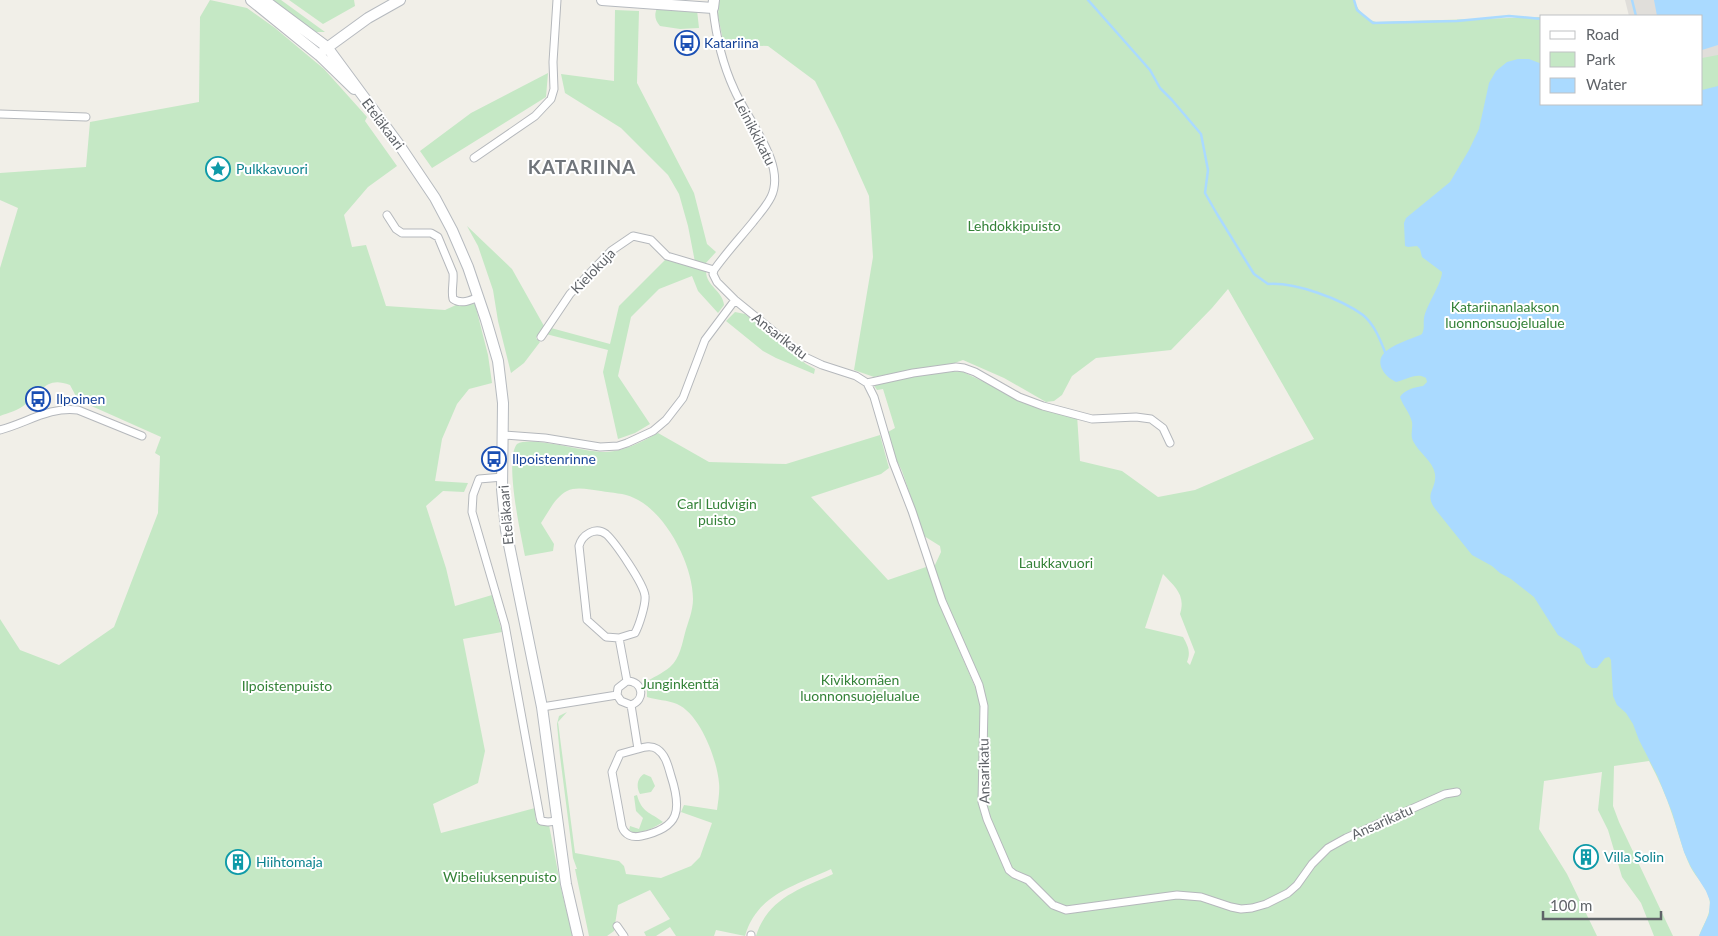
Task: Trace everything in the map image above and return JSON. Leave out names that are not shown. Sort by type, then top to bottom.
[{"type":"main road","name":"Eteläkaari","points":[[251,0],[319,55],[361,94]]},
{"type":"main road","name":"Eteläkaari","points":[[264,0],[327,47],[349,75],[400,146],[442,211],[460,248],[479,297],[498,362],[504,408],[502,477],[506,530],[542,708],[570,904],[578,936]]},
{"type":"main road","points":[[319,55],[327,47],[368,18],[400,0]]},
{"type":"main road","points":[[602,0],[714,4]]},
{"type":"street","points":[[474,158],[535,116],[551,99],[554,89],[553,62],[557,0]]},
{"type":"street","name":"Leinikkikatu","points":[[714,4],[717,41],[730,80],[743,108],[772,160],[775,178],[773,192],[765,207],[714,270]]},
{"type":"street","points":[[0,114],[86,116]]},
{"type":"street","points":[[386,215],[398,232],[431,233],[438,237],[453,273],[453,299],[464,302],[479,297]]},
{"type":"street","name":"Kielokuja","points":[[541,337],[570,294],[611,251],[633,236],[651,240],[668,256],[714,270]]},
{"type":"street","name":"Ansarikatu","points":[[714,270],[713,274],[717,282],[735,300],[810,360],[822,366],[856,376],[868,383],[893,462],[912,511],[942,601],[974,672],[982,696],[984,706],[982,802],[987,819],[1009,870],[1028,880],[1052,905],[1058,908],[1074,910],[1177,895],[1201,897],[1241,909],[1266,904],[1288,893],[1297,885],[1320,855],[1333,845],[1445,794],[1457,792]]},
{"type":"street","points":[[503,435],[545,438],[600,447],[618,446],[653,432],[666,420],[682,398],[705,340],[735,300]]},
{"type":"street","points":[[868,383],[912,373],[956,367],[964,368],[1019,397],[1043,406],[1092,418],[1136,417],[1151,420],[1163,428],[1170,443]]},
{"type":"street","points":[[0,430],[49,412],[69,409],[78,410],[142,436]]},
{"type":"street","points":[[502,477],[479,479],[473,495],[472,512],[505,626],[541,821],[557,821]]},
{"type":"street","points":[[593,532],[600,532],[610,539],[639,579],[644,592],[645,598],[637,630],[630,636],[619,638],[606,637],[587,620],[579,546],[584,536],[593,532]]},
{"type":"street","points":[[619,638],[627,681]]},
{"type":"street","points":[[627,681],[638,684],[641,691],[638,702],[631,705],[621,702],[617,695],[620,685],[627,681]]},
{"type":"street","points":[[542,708],[617,695]]},
{"type":"street","points":[[631,705],[638,749]]},
{"type":"street","points":[[656,748],[664,757],[675,789],[678,807],[666,827],[646,834],[630,836],[625,833],[622,827],[613,769],[620,754],[638,749],[656,748]]},
{"type":"street","points":[[616,926],[624,936]]},
{"type":"shaded area","points":[[1625,0],[1718,0],[1718,65],[1703,72],[1703,15],[1629,15]]},
{"type":"green space","name":"Ilpoistenpuisto","points":[[210,0],[247,8],[275,28],[324,69],[367,117],[365,121],[397,166],[368,187],[344,215],[352,247],[366,245],[386,306],[445,310],[456,305],[475,304],[488,355],[492,383],[469,389],[457,404],[442,439],[435,481],[468,483],[464,492],[443,491],[426,506],[446,568],[455,606],[492,595],[502,632],[463,639],[485,751],[478,783],[433,804],[441,833],[535,808],[536,822],[549,825],[562,893],[573,936],[0,936],[0,619],[20,650],[59,665],[114,627],[158,513],[160,456],[155,453],[161,437],[78,400],[70,385],[55,382],[45,387],[23,406],[0,416],[0,268],[18,208],[0,200],[0,173],[86,167],[90,122],[199,102],[200,17]]},
{"type":"green space","points":[[269,0],[281,0],[325,32],[316,32]]},
{"type":"green space","points":[[289,0],[354,0],[355,6],[323,24]]},
{"type":"green space","points":[[719,0],[1354,0],[1362,14],[1376,22],[1540,17],[1540,105],[1703,105],[1703,58],[1718,55],[1718,928],[1699,936],[1709,912],[1709,898],[1705,888],[1687,860],[1667,800],[1649,761],[1614,766],[1613,806],[1673,936],[1654,936],[1641,903],[1622,877],[1608,830],[1598,810],[1602,772],[1544,781],[1539,829],[1567,874],[1597,936],[756,936],[768,912],[797,890],[833,874],[831,869],[779,893],[768,901],[758,910],[745,936],[716,930],[714,936],[676,936],[670,927],[656,936],[646,936],[644,932],[670,919],[650,890],[618,905],[614,931],[607,936],[589,936],[575,869],[577,869],[573,858],[560,756],[557,724],[559,716],[567,712],[558,722],[575,853],[619,861],[624,866],[626,874],[661,878],[691,866],[700,857],[712,823],[681,812],[684,805],[717,810],[719,793],[718,773],[706,738],[693,717],[677,704],[647,697],[644,683],[670,667],[678,655],[692,608],[692,585],[683,556],[667,527],[646,505],[630,496],[622,494],[588,489],[567,491],[555,501],[541,523],[554,544],[553,551],[525,556],[517,516],[513,481],[513,453],[517,444],[524,442],[546,443],[606,452],[626,448],[658,433],[709,462],[786,464],[880,435],[889,468],[881,474],[811,497],[888,580],[929,566],[938,601],[979,696],[981,706],[982,802],[990,820],[985,791],[986,708],[935,572],[935,565],[941,552],[940,546],[924,536],[888,432],[895,428],[883,389],[877,390],[873,384],[879,381],[949,371],[963,372],[999,389],[1077,415],[1080,461],[1122,471],[1158,497],[1195,490],[1314,439],[1228,289],[1171,350],[1096,358],[1072,376],[1062,395],[1054,401],[1046,402],[1004,378],[963,360],[949,365],[933,366],[874,377],[854,370],[873,257],[869,196],[815,81],[768,46],[724,45],[718,16]],"holes":[[[1163,574],[1175,587],[1182,602],[1180,614],[1195,652],[1190,665],[1187,662],[1189,655],[1183,637],[1145,628]]]},
{"type":"green space","points":[[657,8],[697,10],[699,28],[680,29],[660,26],[656,17]]},
{"type":"green space","points":[[615,10],[639,11],[637,83],[694,193],[707,244],[716,252],[705,264],[695,262],[679,194],[668,175],[621,128],[565,93],[561,74],[614,81]]},
{"type":"green space","points":[[548,73],[546,97],[432,168],[420,151],[471,113]]},
{"type":"green space","points":[[467,226],[512,269],[544,326],[536,338],[540,342],[524,363],[511,373],[498,321],[493,290],[478,246]]},
{"type":"green space","points":[[667,258],[671,261],[706,271],[709,281],[721,296],[724,305],[718,313],[698,291],[692,276],[659,289],[631,317],[618,376],[650,424],[635,433],[618,439],[603,372],[608,350],[546,334],[551,328],[610,344],[619,306]]},
{"type":"green space","points":[[735,312],[745,314],[806,364],[815,369],[814,374],[763,351],[726,321]]},
{"type":"green space","points":[[644,774],[651,777],[655,786],[651,792],[640,794],[638,783]]},
{"type":"green space","points":[[637,795],[644,809],[663,822],[651,829],[629,831],[630,826],[639,829],[643,818],[636,811],[634,796]]},
{"type":"water","points":[[1654,0],[1718,0],[1718,45],[1703,50],[1703,15],[1657,15]]},
{"type":"water","points":[[1529,59],[1540,63],[1540,105],[1703,105],[1703,90],[1718,86],[1718,936],[1699,936],[1709,914],[1710,901],[1684,852],[1672,812],[1633,724],[1626,713],[1617,705],[1613,696],[1611,660],[1609,657],[1605,658],[1597,668],[1592,668],[1586,663],[1580,649],[1558,635],[1534,597],[1492,566],[1472,555],[1436,510],[1430,495],[1435,479],[1434,469],[1413,441],[1411,419],[1400,397],[1413,388],[1423,386],[1427,382],[1426,378],[1415,376],[1396,382],[1385,373],[1380,362],[1382,356],[1393,346],[1422,334],[1425,313],[1437,288],[1442,272],[1422,257],[1417,246],[1405,246],[1404,223],[1406,218],[1450,182],[1479,129],[1489,83],[1496,71],[1507,62]]},
{"type":"waterway","points":[[1088,0],[1150,70],[1160,88],[1201,134],[1208,170],[1205,193],[1254,274],[1268,284],[1279,284],[1304,289],[1354,309],[1363,315],[1373,327],[1385,352]]},
{"type":"waterway","points":[[1354,0],[1357,10],[1373,23],[1457,21],[1509,16],[1540,19]]},
{"type":"waterway","points":[[1632,0],[1636,15]]},
{"type":"place","name":"Katariina","points":[[687,43]]},
{"type":"place","name":"Pulkkavuori","points":[[218,169]]},
{"type":"place","name":"Ilpoinen","points":[[38,399]]},
{"type":"place","name":"Ilpoistenrinne","points":[[494,459]]},
{"type":"place","name":"Villa Solin","points":[[1586,857]]},
{"type":"place","name":"Hiihtomaja","points":[[238,862]]},
{"type":"district","name":"KATARIINA","points":[[582,167]]},
{"type":"park label","name":"Lehdokkipuisto","points":[[1014,226]]},
{"type":"park label","name":"Katariinanlaakson luonnonsuojelualue","points":[[1505,316]]},
{"type":"park label","name":"Carl Ludvigin puisto","points":[[717,512]]},
{"type":"park label","name":"Laukkavuori","points":[[1056,563]]},
{"type":"park label","name":"Junginkenttä","points":[[680,684]]},
{"type":"park label","name":"Kivikkomäen luonnonsuojelualue","points":[[860,688]]},
{"type":"park label","name":"Wibeliuksenpuisto","points":[[500,877]]}]
